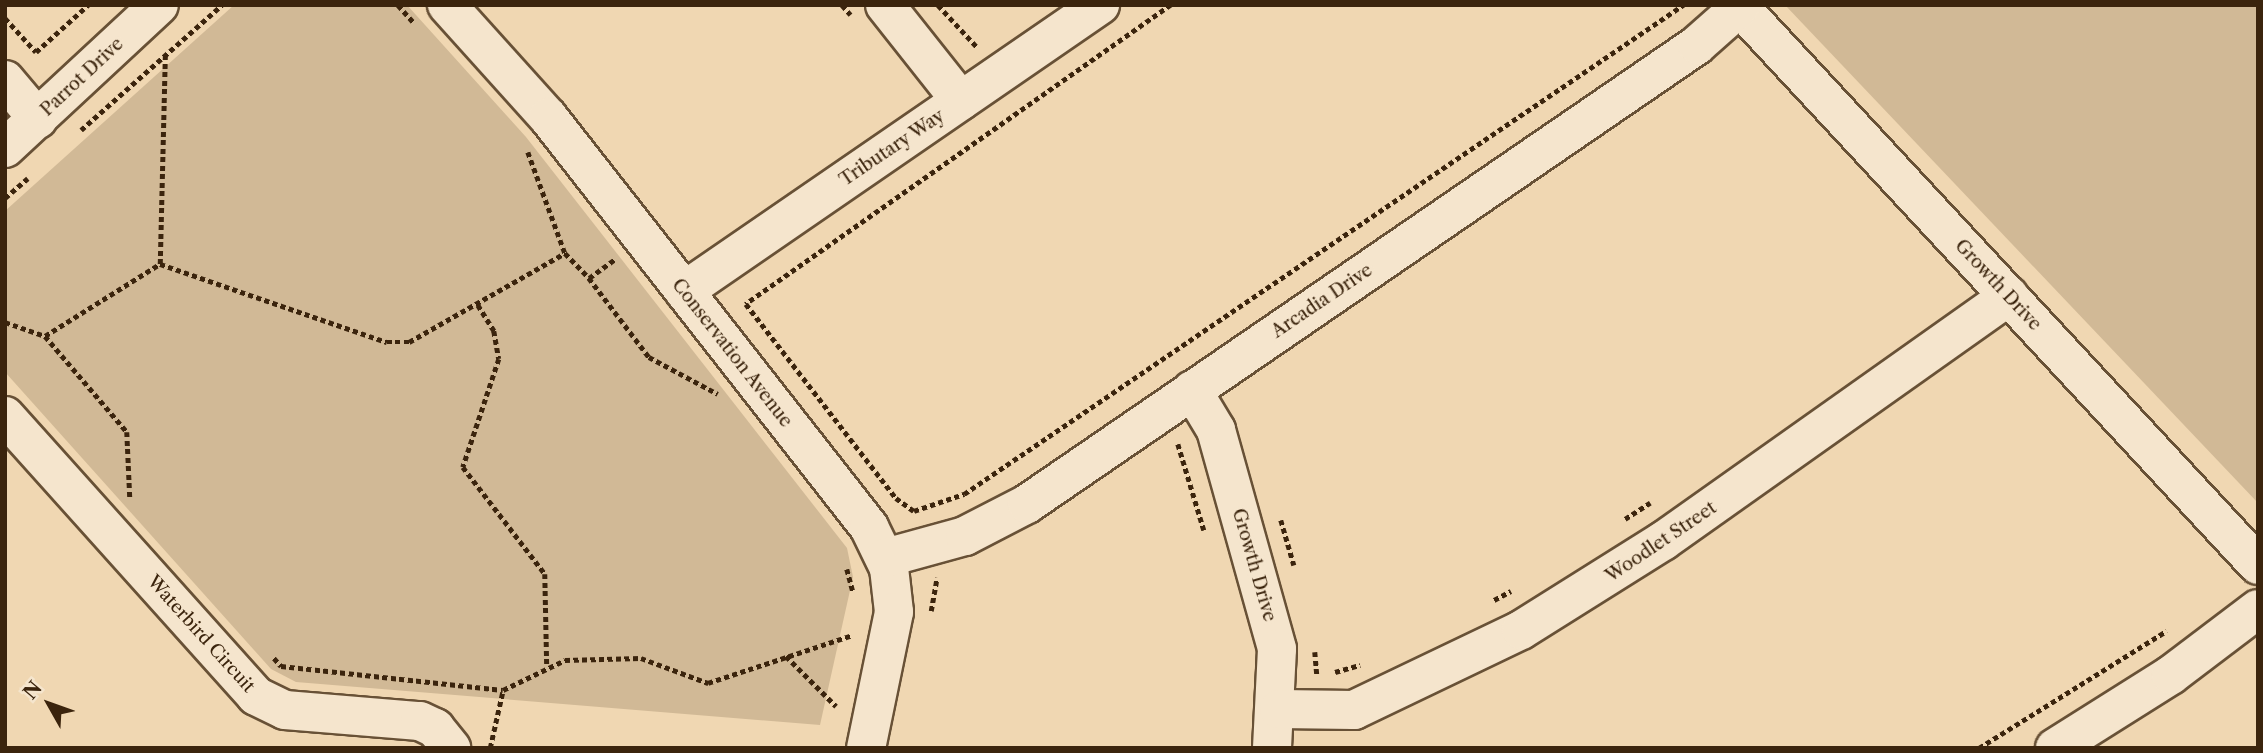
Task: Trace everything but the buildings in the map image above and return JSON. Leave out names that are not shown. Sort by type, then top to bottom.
[{"type":"street","name":"Parrot Drive","points":[[5,148],[159,5]]},
{"type":"street","points":[[885,5],[961,101]]},
{"type":"street","name":"Tributary Way","points":[[684,291],[1100,5]]},
{"type":"street","name":"Growth Drive","points":[[1739,6],[2258,565]]},
{"type":"street","name":"Arcadia Drive","points":[[885,558],[991,526],[1697,45],[1739,6]]},
{"type":"street","name":"Conservation Avenue","points":[[432,15],[548,117],[869,527],[885,558],[894,612],[866,748]]},
{"type":"street","points":[[5,80],[38,119]]},
{"type":"street","name":"Woodlet Street","points":[[1303,698],[1354,710],[1408,687],[1587,592],[1962,335],[2009,296]]},
{"type":"street","name":"Growth Drive","points":[[1192,390],[1216,430],[1277,649],[1303,698],[1272,748]]},
{"type":"street","name":"Waterbird Circuit","points":[[5,416],[256,696],[285,710],[420,721],[435,728],[451,748]]},
{"type":"street","points":[[2055,748],[2171,675],[2258,609]]},
{"type":"path","points":[[5,18],[36,52],[88,5]]},
{"type":"path","points":[[75,136],[222,5]]},
{"type":"path","points":[[398,5],[432,15]]},
{"type":"path","points":[[938,5],[981,52]]},
{"type":"path","points":[[1171,5],[746,304],[896,498],[914,511],[964,494],[1683,5]]},
{"type":"path","points":[[160,264],[164,55]]},
{"type":"path","points":[[526,146],[565,253],[589,278],[649,357],[727,405]]},
{"type":"path","points":[[5,198],[35,172]]},
{"type":"path","points":[[589,278],[644,240]]},
{"type":"path","points":[[160,264],[387,342],[428,337],[565,253]]},
{"type":"path","points":[[45,336],[160,264]]},
{"type":"path","points":[[478,304],[494,331],[499,359],[463,467],[545,574],[548,668]]},
{"type":"path","points":[[5,322],[45,336],[127,432],[128,496],[137,506]]},
{"type":"path","points":[[1616,525],[1661,496]]},
{"type":"path","points":[[1278,509],[1295,572]]},
{"type":"path","points":[[845,563],[855,598]]},
{"type":"path","points":[[1489,603],[1524,584]]},
{"type":"path","points":[[1979,748],[2180,622]]},
{"type":"path","points":[[849,647],[854,626]]},
{"type":"path","points":[[263,646],[281,666],[503,690],[565,660],[641,658],[708,683],[852,635]]},
{"type":"path","points":[[1303,698],[1313,647]]},
{"type":"path","points":[[786,656],[836,706]]},
{"type":"path","points":[[1303,698],[1371,662]]},
{"type":"path","points":[[491,748],[503,690]]},
{"type":"path","points":[[834,716],[839,694]]},
{"type":"shaded area","points":[[234,5],[407,5],[526,137],[847,548],[853,577],[820,725],[296,682],[271,669],[5,372],[5,211]]},
{"type":"shaded area","points":[[1785,5],[2258,5],[2258,503]]}]
